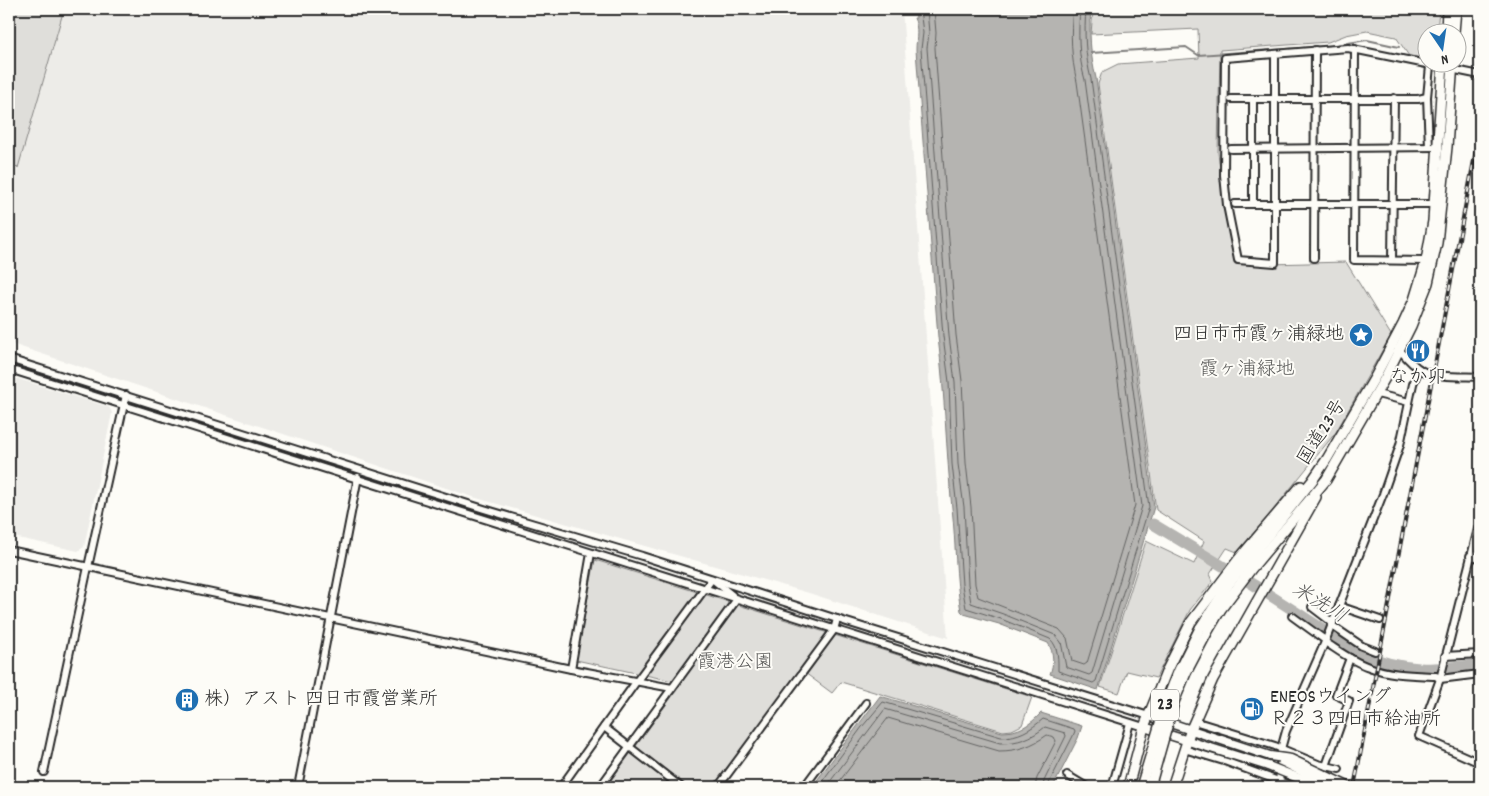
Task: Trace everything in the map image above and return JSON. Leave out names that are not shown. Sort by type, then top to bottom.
[{"type":"highway","points":[[1446,22],[1447,9]]},
{"type":"highway","points":[[1455,22],[1456,9]]},
{"type":"highway","name":"国道23号","points":[[1141,787],[1166,700],[1178,670],[1229,584],[1341,436],[1394,343],[1414,300],[1426,261],[1434,204],[1434,147],[1447,72]]},
{"type":"highway","name":"国道23号","points":[[1245,564],[1326,480],[1400,351],[1428,283],[1437,242],[1447,147],[1448,72]]},
{"type":"highway","points":[[1172,787],[1193,725],[1224,657],[1326,480]]},
{"type":"highway","points":[[1128,787],[1144,727],[1166,670],[1190,622],[1229,584]]},
{"type":"highway","name":"国道23号","points":[[1150,787],[1174,702],[1204,629]]},
{"type":"main road","points":[[1149,716],[1193,725],[1291,765],[1333,787]]},
{"type":"main road","points":[[1144,727],[1185,745],[1268,766],[1322,787]]},
{"type":"main road","points":[[1270,756],[1291,759],[1350,787]]},
{"type":"street","points":[[1276,54],[1275,263],[1238,260],[1224,175],[1225,58],[1348,48],[1416,63]]},
{"type":"street","points":[[1355,49],[1354,260],[1426,261]]},
{"type":"street","points":[[1314,258],[1315,50]]},
{"type":"street","points":[[1466,71],[1480,75]]},
{"type":"street","points":[[1231,149],[1434,147],[1427,97],[1429,72]]},
{"type":"street","points":[[1231,99],[1427,97]]},
{"type":"street","points":[[1392,260],[1394,98]]},
{"type":"street","points":[[1252,204],[1253,99]]},
{"type":"street","points":[[1235,204],[1434,204]]},
{"type":"street","points":[[1394,343],[1419,369],[1437,374],[1480,377]]},
{"type":"street","points":[[9,359],[1149,716]]},
{"type":"street","points":[[9,369],[1144,727]]},
{"type":"street","points":[[1280,784],[1281,749],[1286,731],[1332,624],[1397,453],[1419,369]]},
{"type":"street","points":[[1376,394],[1409,402]]},
{"type":"street","points":[[44,772],[126,396]]},
{"type":"street","points":[[298,787],[360,470]]},
{"type":"street","points":[[1480,521],[1440,678],[1420,736],[1480,763]]},
{"type":"street","points":[[9,550],[330,619],[672,688]]},
{"type":"street","points":[[571,669],[591,553]]},
{"type":"street","points":[[1470,556],[1480,558]]},
{"type":"street","points":[[561,787],[712,579]]},
{"type":"street","points":[[712,579],[737,598]]},
{"type":"street","points":[[600,787],[737,598]]},
{"type":"street","points":[[1339,606],[1380,620]]},
{"type":"street","points":[[1312,607],[1362,646],[1375,651]]},
{"type":"street","points":[[1292,616],[1350,658],[1376,669],[1440,678],[1480,674]]},
{"type":"street","points":[[718,787],[834,630],[838,619]]},
{"type":"street","points":[[1445,658],[1480,654]]},
{"type":"street","points":[[1326,766],[1349,701],[1336,695],[1350,658]]},
{"type":"street","points":[[804,787],[866,702]]},
{"type":"street","points":[[1112,787],[1130,723]]},
{"type":"street","points":[[1193,725],[1281,749],[1318,764],[1339,769]]},
{"type":"street","points":[[604,727],[681,787]]},
{"type":"street","points":[[1185,745],[1280,784],[1295,787]]},
{"type":"street","points":[[1309,787],[1318,764]]},
{"type":"street","points":[[1067,775],[1087,787]]},
{"type":"shaded area","points":[[9,9],[902,9],[948,638],[809,593],[473,497],[9,343]]},
{"type":"shaded area","points":[[9,376],[109,407],[112,413],[84,547],[78,551],[9,536]]},
{"type":"green space","points":[[9,9],[64,9],[18,168],[9,165]]},
{"type":"green space","name":"霞ヶ浦緑地","points":[[1093,9],[1439,9],[1438,22],[1416,22],[1416,57],[1409,56],[1396,37],[1367,31],[1346,35],[1328,42],[1220,50],[1218,153],[1234,260],[1269,264],[1346,262],[1391,335],[1336,432],[1237,552],[1227,548],[1210,574],[1213,581],[1190,610],[1156,678],[1127,671],[1119,693],[1100,687],[1146,541],[1194,564],[1204,541],[1156,510],[1098,84],[1102,72],[1118,64],[1199,58],[1198,29],[1091,34]]},
{"type":"green space","name":"霞港公園","points":[[595,560],[1032,697],[1022,725],[1012,730],[1003,731],[841,682],[832,693],[801,670],[713,787],[606,787],[682,683],[576,660]]},
{"type":"water","points":[[915,9],[1091,9],[1091,52],[1154,507],[1098,690],[1050,674],[1053,658],[1048,643],[999,624],[964,614],[961,611],[916,50]]},
{"type":"water","points":[[880,696],[1002,732],[1014,731],[1024,727],[1041,713],[1082,726],[1078,738],[1053,787],[812,787]]},
{"type":"waterway","points":[[1091,53],[1186,47],[1198,55],[1329,46],[1367,40],[1399,47]]},
{"type":"waterway","name":"米洗川","points":[[1153,524],[1254,585],[1360,653],[1390,664],[1419,668],[1480,664]]},
{"type":"railway","points":[[1354,787],[1480,129]]},
{"type":"place","name":"四日市市霞ヶ浦緑地","points":[[1361,335]]},
{"type":"place","name":"なか卯","points":[[1418,351]]},
{"type":"place","name":"株）アスト 四日市霞営業所","points":[[187,700]]},
{"type":"place","name":"ENEOSウイング Ｒ２３四日市給油所","points":[[1252,709]]}]
